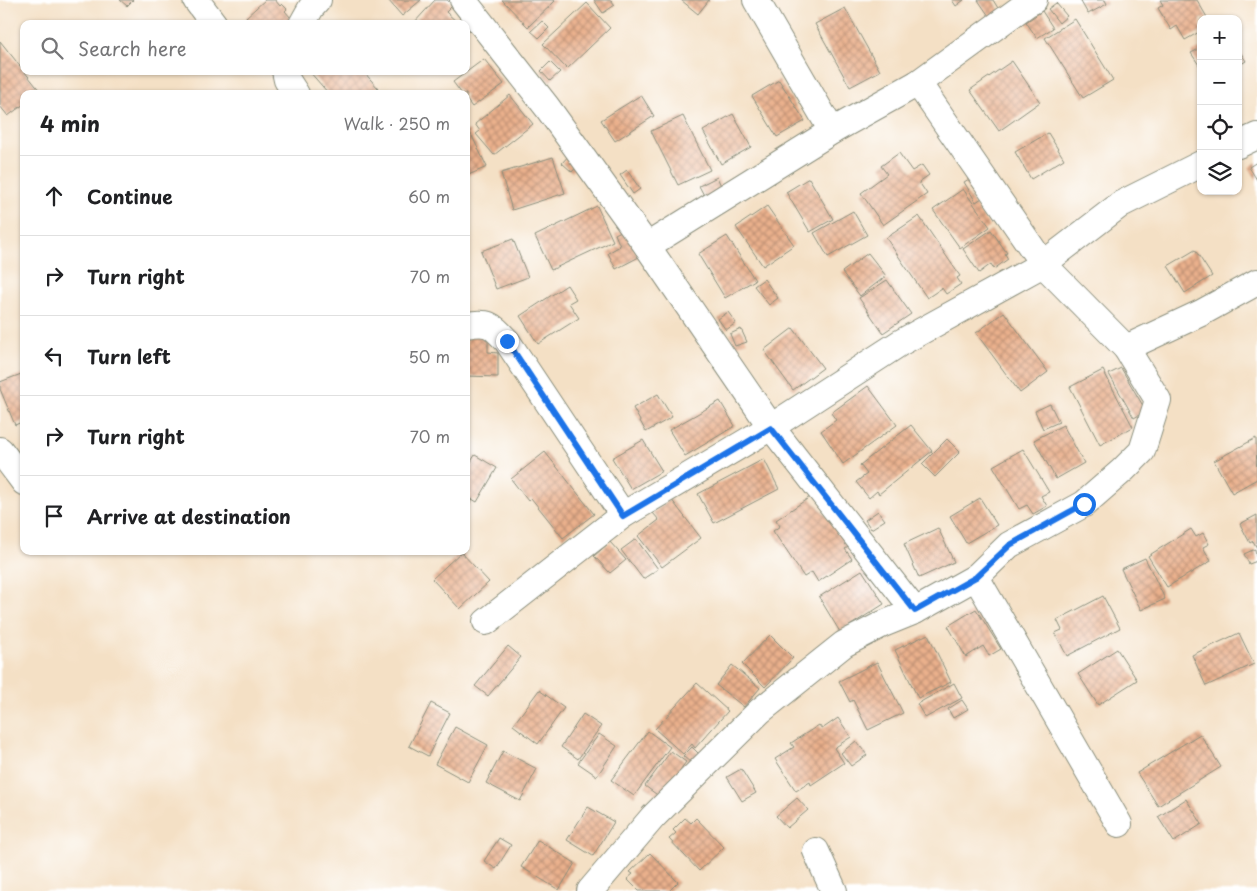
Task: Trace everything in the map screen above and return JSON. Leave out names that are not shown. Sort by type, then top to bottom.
[{"type":"street","points":[[196,0],[211,20]]},
{"type":"street","points":[[304,20],[310,8],[318,0]]},
{"type":"street","points":[[463,0],[548,107],[647,246],[771,428],[915,611]]},
{"type":"street","points":[[756,0],[832,131]]},
{"type":"street","points":[[647,246],[832,131],[918,82],[1029,1]]},
{"type":"street","points":[[590,891],[653,817],[760,710],[844,644],[883,624],[915,611],[976,577],[1010,545],[1084,504],[1142,451],[1158,400],[1126,348],[1043,264],[918,82]]},
{"type":"street","points":[[1242,144],[1257,136]]},
{"type":"street","points":[[486,622],[623,516],[771,428],[900,343],[1043,264],[1121,204],[1197,166]]},
{"type":"street","points":[[1126,348],[1201,313],[1257,282]]},
{"type":"street","points":[[470,324],[483,322],[495,328],[507,341],[623,516]]},
{"type":"street","points":[[0,450],[20,477]]},
{"type":"street","points":[[976,577],[1119,824]]},
{"type":"street","points":[[816,851],[834,891]]},
{"type":"building","points":[[120,0],[133,0],[127,6]]},
{"type":"building","points":[[265,0],[275,0],[280,6],[282,4],[287,9],[285,11],[291,18],[289,20],[248,20],[246,17]]},
{"type":"building","points":[[388,0],[421,0],[402,16]]},
{"type":"building","points":[[435,0],[447,0],[453,5],[446,12],[455,20],[417,20]]},
{"type":"building","points":[[502,0],[554,0],[555,1],[528,27]]},
{"type":"building","points":[[594,0],[611,0],[615,5],[603,13]]},
{"type":"building","points":[[681,0],[709,0],[698,14]]},
{"type":"building","points":[[952,0],[964,0],[956,6]]},
{"type":"building","points":[[978,0],[993,0],[1001,13],[991,19]]},
{"type":"building","points":[[1080,0],[1105,0],[1107,4],[1088,14]]},
{"type":"building","points":[[1160,0],[1197,0],[1206,15],[1197,15],[1197,33],[1185,40],[1177,26],[1171,30],[1158,8],[1163,5]]},
{"type":"building","points":[[587,3],[610,28],[567,69],[543,44]]},
{"type":"building","points":[[1056,3],[1067,16],[1059,23],[1048,9]]},
{"type":"building","points":[[845,8],[880,71],[850,87],[815,24]]},
{"type":"building","points":[[1042,11],[1053,28],[1037,38],[1026,22]]},
{"type":"building","points":[[1075,19],[1113,80],[1083,98],[1045,38]]},
{"type":"building","points":[[542,21],[549,28],[539,38],[531,31]]},
{"type":"building","points":[[0,41],[20,66],[20,75],[27,75],[39,90],[20,90],[20,107],[8,116],[0,106]]},
{"type":"building","points":[[1197,50],[1197,62],[1191,53]]},
{"type":"building","points":[[1242,55],[1246,61],[1242,64]]},
{"type":"building","points":[[484,59],[504,84],[472,107],[470,104],[470,90],[459,90],[453,82],[462,75],[470,75],[470,69]]},
{"type":"building","points":[[1012,61],[1040,102],[999,131],[970,90]]},
{"type":"building","points":[[550,62],[560,72],[550,81],[541,71]]},
{"type":"building","points":[[312,75],[367,75],[378,88],[376,90],[326,90]]},
{"type":"building","points":[[779,80],[805,121],[777,137],[752,96]]},
{"type":"building","points":[[510,95],[533,124],[494,155],[476,134],[480,131],[475,124]]},
{"type":"building","points":[[641,95],[654,116],[615,141],[601,120]]},
{"type":"building","points":[[733,114],[751,147],[721,164],[703,131]]},
{"type":"building","points":[[683,116],[710,170],[678,185],[651,131]]},
{"type":"building","points":[[470,132],[487,167],[470,174]]},
{"type":"building","points":[[1048,133],[1064,159],[1031,179],[1015,152]]},
{"type":"building","points":[[899,153],[912,171],[922,165],[929,175],[919,182],[927,194],[883,225],[861,193],[887,174],[881,166]]},
{"type":"building","points":[[570,154],[580,163],[572,172],[562,163]]},
{"type":"building","points":[[553,157],[565,193],[512,210],[501,173]]},
{"type":"building","points":[[1257,162],[1257,180],[1249,167]]},
{"type":"building","points":[[627,170],[640,189],[633,194],[620,175]]},
{"type":"building","points":[[976,175],[988,194],[976,202],[964,182]]},
{"type":"building","points":[[717,177],[723,190],[706,199],[699,186]]},
{"type":"building","points":[[809,178],[833,219],[810,232],[786,192]]},
{"type":"building","points":[[963,189],[990,227],[960,248],[933,210]]},
{"type":"building","points":[[597,206],[613,241],[551,270],[535,236]]},
{"type":"building","points":[[767,206],[794,245],[763,266],[736,227]]},
{"type":"building","points":[[853,211],[867,235],[828,257],[814,233]]},
{"type":"building","points":[[919,216],[960,276],[957,278],[961,284],[946,294],[942,288],[927,298],[886,238]]},
{"type":"building","points":[[625,229],[639,257],[616,269],[608,253],[620,246],[615,234]]},
{"type":"building","points":[[991,230],[1007,253],[1005,254],[1008,259],[994,269],[991,264],[979,273],[963,249]]},
{"type":"building","points":[[727,236],[755,280],[725,298],[698,254]]},
{"type":"building","points":[[513,239],[528,277],[496,289],[481,251]]},
{"type":"building","points":[[1195,250],[1212,276],[1185,293],[1168,266]]},
{"type":"building","points":[[868,253],[886,276],[860,296],[842,272]]},
{"type":"building","points":[[764,279],[778,298],[769,305],[754,286]]},
{"type":"building","points":[[887,280],[911,314],[883,333],[859,298]]},
{"type":"building","points":[[567,285],[576,299],[569,303],[579,318],[538,344],[520,316]]},
{"type":"building","points":[[728,312],[736,323],[726,330],[718,319]]},
{"type":"building","points":[[1004,312],[1048,372],[1020,393],[976,333]]},
{"type":"building","points":[[793,328],[823,368],[793,390],[764,350]]},
{"type":"building","points":[[741,329],[747,342],[735,346],[730,334]]},
{"type":"building","points":[[470,333],[488,333],[488,352],[498,353],[498,377],[470,376]]},
{"type":"building","points":[[1121,368],[1146,411],[1134,418],[1109,374]]},
{"type":"building","points":[[1103,370],[1133,427],[1100,445],[1070,387]]},
{"type":"building","points":[[20,374],[20,423],[15,425],[0,389],[0,382]]},
{"type":"building","points":[[868,386],[897,425],[843,464],[821,431],[836,420],[831,413]]},
{"type":"building","points":[[658,394],[672,417],[646,432],[633,408]]},
{"type":"building","points":[[720,401],[735,426],[685,456],[669,430]]},
{"type":"building","points":[[1050,404],[1059,422],[1043,429],[1035,411]]},
{"type":"building","points":[[911,425],[932,451],[879,494],[877,491],[869,498],[856,482],[867,474],[860,465]]},
{"type":"building","points":[[1063,425],[1084,463],[1056,479],[1034,440]]},
{"type":"building","points":[[1256,438],[1257,479],[1232,493],[1214,461]]},
{"type":"building","points":[[947,439],[960,452],[935,477],[922,464]]},
{"type":"building","points":[[643,440],[662,471],[631,489],[612,458]]},
{"type":"building","points":[[1023,449],[1049,492],[1041,496],[1047,506],[1033,514],[1027,505],[1019,509],[993,466]]},
{"type":"building","points":[[545,452],[594,514],[563,538],[531,498],[528,501],[511,479]]},
{"type":"building","points":[[475,455],[497,468],[477,502],[472,499],[470,502],[470,463]]},
{"type":"building","points":[[764,459],[779,489],[714,523],[698,494]]},
{"type":"building","points":[[810,497],[852,545],[845,549],[852,559],[818,582],[812,572],[804,577],[773,531],[780,526],[776,520]]},
{"type":"building","points":[[980,498],[997,525],[966,543],[950,516]]},
{"type":"building","points":[[671,499],[701,538],[662,567],[638,536],[659,520],[653,513]]},
{"type":"building","points":[[878,511],[885,520],[871,529],[865,520]]},
{"type":"building","points":[[1257,515],[1257,548],[1253,541],[1250,543],[1240,524]]},
{"type":"building","points":[[938,528],[954,562],[919,578],[904,544]]},
{"type":"building","points":[[1191,529],[1196,537],[1203,533],[1209,544],[1203,547],[1211,561],[1167,587],[1148,556]]},
{"type":"building","points":[[636,539],[658,569],[643,579],[621,550]]},
{"type":"building","points":[[610,542],[626,560],[610,573],[594,556]]},
{"type":"building","points":[[1255,549],[1257,561],[1249,564],[1244,554]]},
{"type":"building","points":[[458,555],[464,555],[489,582],[460,609],[432,579]]},
{"type":"building","points":[[1145,558],[1165,599],[1141,610],[1121,569]]},
{"type":"building","points":[[862,570],[884,604],[840,632],[819,597]]},
{"type":"building","points":[[1103,596],[1120,628],[1067,656],[1055,633],[1062,630],[1057,620]]},
{"type":"building","points":[[976,609],[1001,649],[989,656],[983,646],[966,657],[948,626]]},
{"type":"building","points":[[1239,633],[1254,664],[1206,686],[1192,655]]},
{"type":"building","points":[[928,634],[951,682],[918,698],[895,650]]},
{"type":"building","points":[[770,635],[793,658],[765,687],[742,664]]},
{"type":"building","points":[[508,646],[521,657],[488,696],[475,686]]},
{"type":"building","points":[[1117,649],[1137,680],[1098,705],[1078,674]]},
{"type":"building","points":[[877,662],[903,713],[868,730],[853,700],[850,702],[839,681]]},
{"type":"building","points":[[732,665],[760,688],[744,707],[716,685]]},
{"type":"building","points":[[697,683],[728,711],[695,748],[692,744],[683,754],[655,729]]},
{"type":"building","points":[[954,683],[962,698],[925,718],[917,704]]},
{"type":"building","points":[[539,690],[564,708],[538,744],[513,725]]},
{"type":"building","points":[[962,700],[968,709],[953,718],[948,709]]},
{"type":"building","points":[[431,703],[450,713],[428,756],[409,746]]},
{"type":"building","points":[[583,714],[601,726],[578,759],[561,747]]},
{"type":"building","points":[[838,718],[851,737],[834,748],[844,763],[811,785],[810,782],[796,791],[775,759],[794,747],[791,743],[819,725],[822,729]]},
{"type":"building","points":[[455,727],[488,745],[468,782],[435,764]]},
{"type":"building","points":[[648,731],[670,747],[634,796],[611,780]]},
{"type":"building","points":[[599,734],[617,746],[597,776],[578,763]]},
{"type":"building","points":[[1200,734],[1221,767],[1158,806],[1137,773]]},
{"type":"building","points":[[856,741],[867,755],[851,766],[841,753]]},
{"type":"building","points":[[692,747],[700,755],[692,764],[683,756]]},
{"type":"building","points":[[503,751],[537,769],[520,801],[486,783]]},
{"type":"building","points":[[671,751],[686,762],[660,797],[645,786]]},
{"type":"building","points":[[741,769],[756,793],[742,801],[727,777]]},
{"type":"building","points":[[797,798],[808,810],[787,828],[776,816]]},
{"type":"building","points":[[1186,799],[1202,824],[1174,842],[1158,817]]},
{"type":"building","points":[[588,807],[614,822],[593,856],[567,840]]},
{"type":"building","points":[[685,818],[691,823],[696,818],[724,847],[699,871],[669,839],[676,833],[673,830]]},
{"type":"building","points":[[499,838],[511,845],[496,869],[484,861]]},
{"type":"building","points":[[538,840],[575,863],[559,890],[521,867]]},
{"type":"building","points":[[650,853],[678,882],[669,891],[639,891],[627,879],[633,874],[630,872]]},
{"type":"route","points":[[507,341],[623,516],[771,428],[915,611],[976,577],[1010,545],[1084,504]]}]
